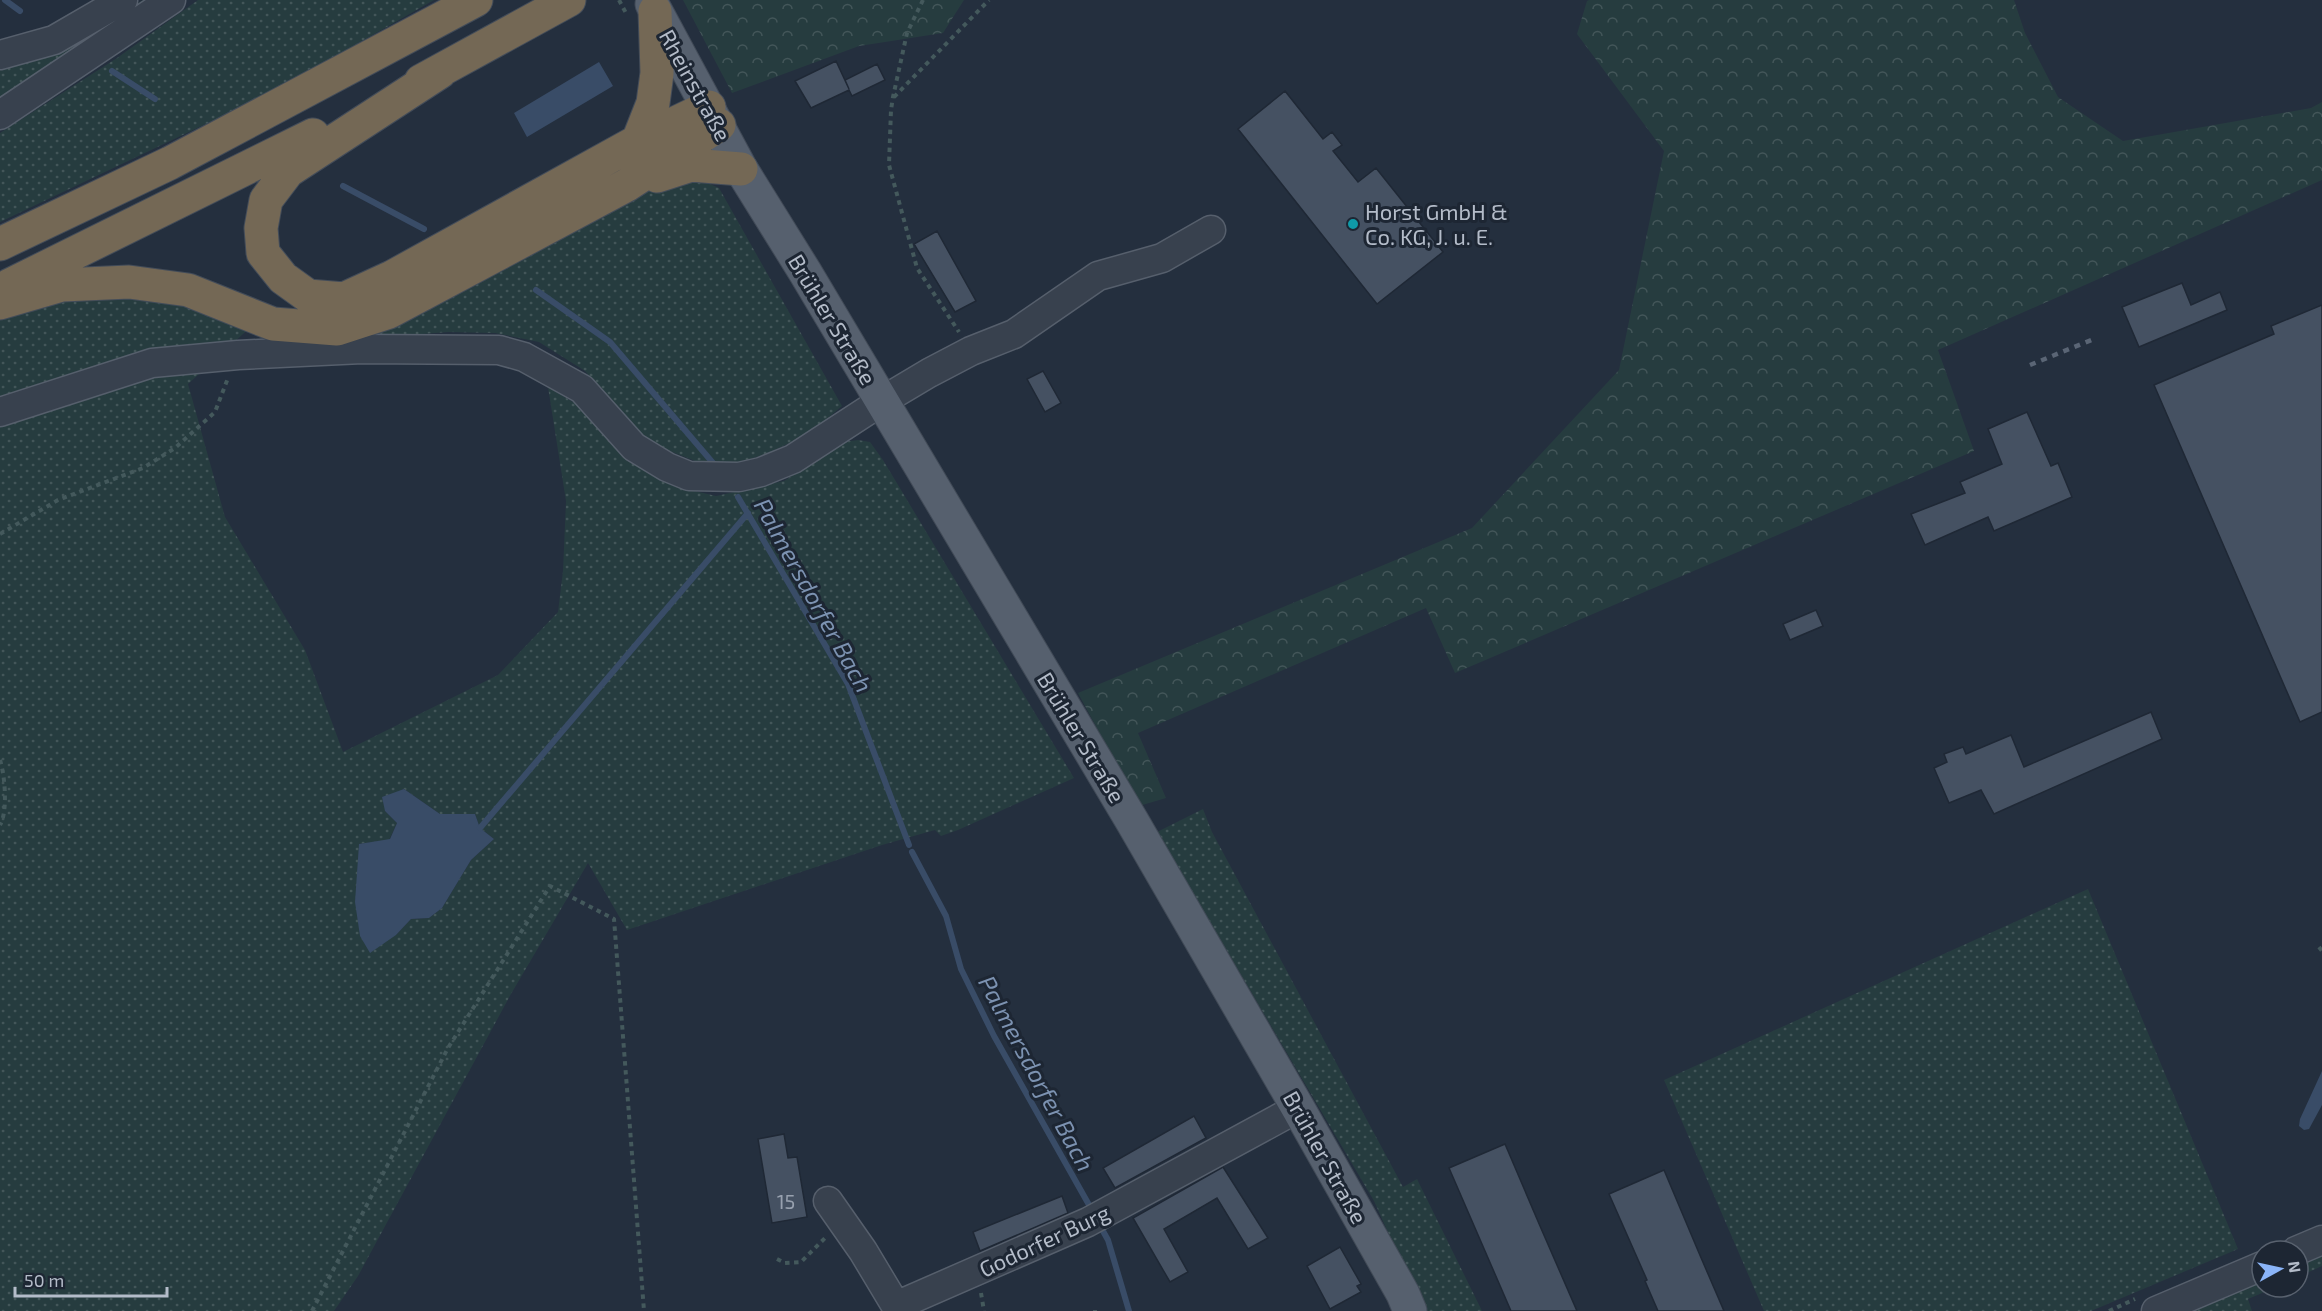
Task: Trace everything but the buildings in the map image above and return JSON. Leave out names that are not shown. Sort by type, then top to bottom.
[{"type":"highway","points":[[0,243],[170,163],[476,0]]},
{"type":"highway","points":[[0,290],[440,72],[569,0]]},
{"type":"highway","points":[[638,141],[653,103],[657,73],[652,6]]},
{"type":"highway","points":[[440,72],[288,171],[266,200],[261,228],[263,254],[283,278],[308,296],[344,299],[393,277],[638,141],[714,116]]},
{"type":"highway","points":[[0,303],[62,285],[129,282],[188,290],[273,324],[337,329],[389,312],[627,185],[714,116]]},
{"type":"highway","points":[[627,185],[691,165],[741,169]]},
{"type":"main road","name":"Rheinstraße","points":[[652,6],[741,169]]},
{"type":"main road","name":"Brühler Straße","points":[[741,169],[1132,821],[1298,1108],[1403,1294],[1410,1311]]},
{"type":"street","points":[[0,55],[54,40],[123,0]]},
{"type":"street","points":[[0,115],[171,0]]},
{"type":"street","points":[[0,412],[152,363],[238,355],[362,349],[499,350],[524,357],[582,389],[634,447],[667,467],[689,476],[739,477],[761,472],[793,459],[929,373],[971,351],[1014,334],[1098,276],[1162,258],[1211,230]]},
{"type":"street","name":"Godorfer Burg","points":[[835,1211],[896,1306],[1095,1219],[1298,1108]]},
{"type":"street","points":[[2156,1311],[2250,1271]]},
{"type":"path","points":[[923,0],[908,33],[893,97],[889,165],[917,268],[971,351]]},
{"type":"path","points":[[893,97],[989,0]]},
{"type":"path","points":[[0,534],[58,500],[143,468],[175,448],[215,412],[238,355]]},
{"type":"path","points":[[0,760],[3,770],[4,818],[0,825]]},
{"type":"path","points":[[312,1311],[448,1048],[550,886],[614,919],[644,1311]]},
{"type":"path","points":[[777,1259],[786,1263],[801,1262],[835,1211]]},
{"type":"green space","points":[[143,0],[155,0],[0,100],[0,65],[105,23]]},
{"type":"green space","points":[[198,0],[434,0],[315,68],[231,112],[0,222],[0,133],[117,58]]},
{"type":"green space","points":[[683,0],[964,0],[943,33],[859,46],[732,93]]},
{"type":"green space","points":[[1589,0],[2014,0],[2025,33],[2058,97],[2123,141],[2311,108],[2322,102],[2322,180],[1938,350],[1974,451],[1455,673],[1426,608],[1138,733],[1166,798],[1139,806],[1078,693],[1472,528],[1619,370],[1664,151],[1577,34]]},
{"type":"green space","points":[[683,172],[719,188],[842,406],[809,434],[742,462],[703,464],[662,448],[639,432],[585,371],[539,342],[495,333],[449,332],[369,338],[532,246]]},
{"type":"green space","points":[[113,292],[201,304],[254,324],[188,384],[225,517],[305,650],[343,752],[498,675],[558,612],[563,571],[566,501],[548,387],[591,413],[626,457],[649,474],[673,486],[716,496],[784,481],[843,442],[858,440],[870,442],[1074,778],[941,836],[935,830],[882,845],[627,930],[588,863],[511,994],[358,1276],[334,1311],[0,1311],[0,317],[55,301]],"holes":[[[404,789],[440,814],[475,814],[480,828],[494,839],[471,860],[442,908],[429,918],[411,919],[396,935],[359,844],[389,840],[397,823],[385,811]]]},
{"type":"green space","points":[[1203,809],[1212,832],[1403,1187],[1417,1179],[1482,1311],[1423,1311],[1374,1201],[1157,832]]},
{"type":"green space","points":[[2088,889],[2238,1249],[2091,1311],[1764,1311],[1664,1080]]},
{"type":"green space","points":[[2322,1250],[2322,1266],[2310,1272],[2310,1256]]},
{"type":"green space","points":[[2250,1281],[2250,1298],[2248,1299],[2252,1311],[2182,1311]]},
{"type":"water","points":[[599,62],[613,86],[527,137],[514,113]]},
{"type":"water","points":[[404,789],[440,814],[475,814],[480,828],[494,839],[471,860],[442,908],[429,918],[411,919],[396,935],[370,953],[360,936],[355,902],[359,844],[390,839],[397,823],[385,811],[382,797]]},
{"type":"water","points":[[2322,1071],[2322,1105],[2309,1129],[2304,1130],[2299,1126],[2300,1119]]},
{"type":"waterway","name":"Palmersdorfer Bach","points":[[5,0],[20,11]]},
{"type":"waterway","name":"Palmersdorfer Bach","points":[[112,71],[155,99]]},
{"type":"waterway","name":"Palmersdorfer Bach","points":[[343,186],[424,229]]},
{"type":"waterway","name":"Palmersdorfer Bach","points":[[536,290],[610,342],[713,463]]},
{"type":"waterway","name":"Palmersdorfer Bach","points":[[738,497],[848,684],[909,845]]},
{"type":"waterway","points":[[480,828],[748,513]]},
{"type":"waterway","name":"Palmersdorfer Bach","points":[[912,852],[946,916],[961,969],[994,1036],[1093,1212]]},
{"type":"waterway","name":"Palmersdorfer Bach","points":[[1099,1224],[1108,1240],[1129,1311]]},
{"type":"railway","points":[[2030,365],[2094,339]]},
{"type":"place","name":"Horst GmbH & Co. KG, J. u. E.","points":[[1353,224]]}]
